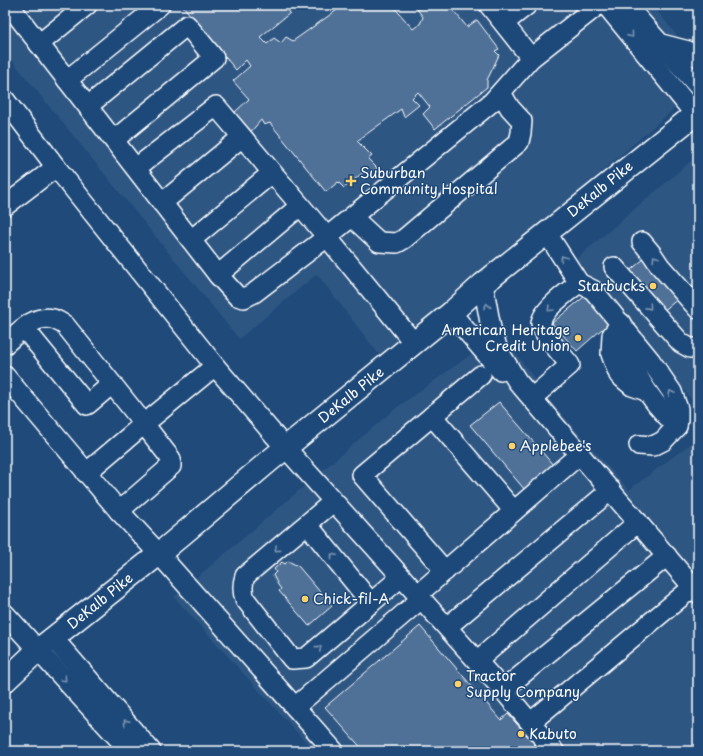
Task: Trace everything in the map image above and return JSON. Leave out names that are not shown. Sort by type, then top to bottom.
[{"type":"highway","points":[[663,46],[698,55]]},
{"type":"highway","name":"DeKalb Pike","points":[[5,681],[45,644],[159,554],[451,313],[483,284],[546,232],[697,115]]},
{"type":"street","points":[[9,5],[218,274],[237,296],[244,298],[254,293],[327,237],[492,102],[531,58],[598,5]]},
{"type":"street","points":[[39,44],[87,5]]},
{"type":"street","points":[[67,80],[160,5]]},
{"type":"street","points":[[489,5],[531,58]]},
{"type":"street","points":[[504,23],[527,5]]},
{"type":"street","points":[[606,5],[697,115]]},
{"type":"street","points":[[626,5],[698,86]]},
{"type":"street","points":[[88,106],[187,25],[214,58],[114,140]]},
{"type":"street","points":[[352,217],[379,242],[397,243],[404,239],[519,142],[522,133],[522,121],[510,108],[501,93]]},
{"type":"street","points":[[5,100],[56,167],[215,366],[333,502],[503,690],[554,751]]},
{"type":"street","points":[[136,168],[216,106],[414,343]]},
{"type":"street","points":[[162,203],[242,137]]},
{"type":"street","points":[[5,206],[56,167]]},
{"type":"street","points":[[191,240],[272,173]]},
{"type":"street","points":[[218,274],[300,206]]},
{"type":"street","points":[[546,232],[579,283],[593,290],[650,360],[672,392],[678,409],[678,423],[664,441],[653,446],[639,445]]},
{"type":"street","points":[[642,242],[660,266],[698,309]]},
{"type":"street","points":[[614,267],[678,341],[690,348],[698,348]]},
{"type":"street","points":[[532,398],[570,364],[552,343],[541,326],[541,322],[545,313],[579,283]]},
{"type":"street","points":[[483,284],[491,328],[498,350],[517,380],[696,590],[531,722]]},
{"type":"street","points":[[451,313],[502,374],[517,380]]},
{"type":"street","points":[[5,344],[33,321],[43,318],[53,319],[65,324],[171,459],[170,466],[119,512]]},
{"type":"street","points":[[24,328],[87,405],[112,384]]},
{"type":"street","points":[[625,328],[626,348],[646,391],[663,414],[678,423]]},
{"type":"street","points":[[86,473],[215,366]]},
{"type":"street","points":[[445,571],[362,475],[481,375]]},
{"type":"street","points":[[5,376],[119,512],[159,554],[334,751]]},
{"type":"street","points":[[432,416],[514,511]]},
{"type":"street","points":[[296,707],[419,597],[445,571],[580,454]]},
{"type":"street","points":[[447,627],[610,490]]},
{"type":"street","points":[[292,659],[245,599],[242,592],[245,576],[333,502]]},
{"type":"street","points":[[477,661],[638,522]]},
{"type":"street","points":[[307,524],[371,603]]},
{"type":"street","points":[[503,690],[666,556]]},
{"type":"street","points":[[272,680],[292,659],[306,658],[401,577]]},
{"type":"street","points":[[5,614],[45,644],[151,751]]},
{"type":"street","points":[[45,644],[130,751]]},
{"type":"shaded area","name":"Suburban Community Hospital","points":[[5,5],[652,5],[698,61],[698,88],[384,361],[317,274],[239,339],[5,52]]},
{"type":"shaded area","points":[[698,155],[698,407],[575,260]]},
{"type":"shaded area","points":[[501,333],[553,404],[629,490],[698,438],[698,751],[314,751],[174,597],[396,408]]},
{"type":"building","points":[[182,5],[284,5],[290,13],[260,37],[267,44],[274,38],[281,43],[286,37],[293,41],[344,5],[392,5],[413,29],[420,24],[423,17],[417,9],[423,5],[449,5],[467,27],[477,20],[499,49],[495,51],[499,55],[487,80],[487,87],[435,129],[423,114],[430,107],[418,92],[412,98],[419,105],[404,117],[401,109],[357,141],[372,156],[368,159],[377,168],[370,176],[365,171],[344,188],[338,182],[326,192],[270,123],[264,125],[261,120],[249,134],[234,113],[249,99],[233,81],[250,66],[246,60],[236,70]]},
{"type":"building","name":"Starbucks","points":[[645,258],[679,298],[661,313],[627,273]]},
{"type":"building","name":"American Heritage Credit Union","points":[[585,296],[609,323],[615,355],[602,329],[577,351],[552,323]]},
{"type":"building","name":"Applebee's","points":[[499,402],[554,466],[525,490],[470,425]]},
{"type":"building","name":"Chick-fil-A","points":[[288,561],[298,566],[332,606],[309,626],[279,591],[281,589],[273,575],[276,572],[274,569],[282,562],[285,564]]},
{"type":"building","points":[[420,626],[501,720],[508,714],[541,751],[364,751],[325,707]]},
{"type":"place","name":"Suburban Community Hospital","points":[[351,181]]},
{"type":"place","name":"Starbucks","points":[[653,286]]},
{"type":"place","name":"American Heritage Credit Union","points":[[578,338]]},
{"type":"place","name":"Applebee's","points":[[512,446]]},
{"type":"place","name":"Chick-fil-A","points":[[305,599]]},
{"type":"place","name":"Tractor Supply Company","points":[[458,684]]},
{"type":"place","name":"Kabuto","points":[[521,734]]}]
